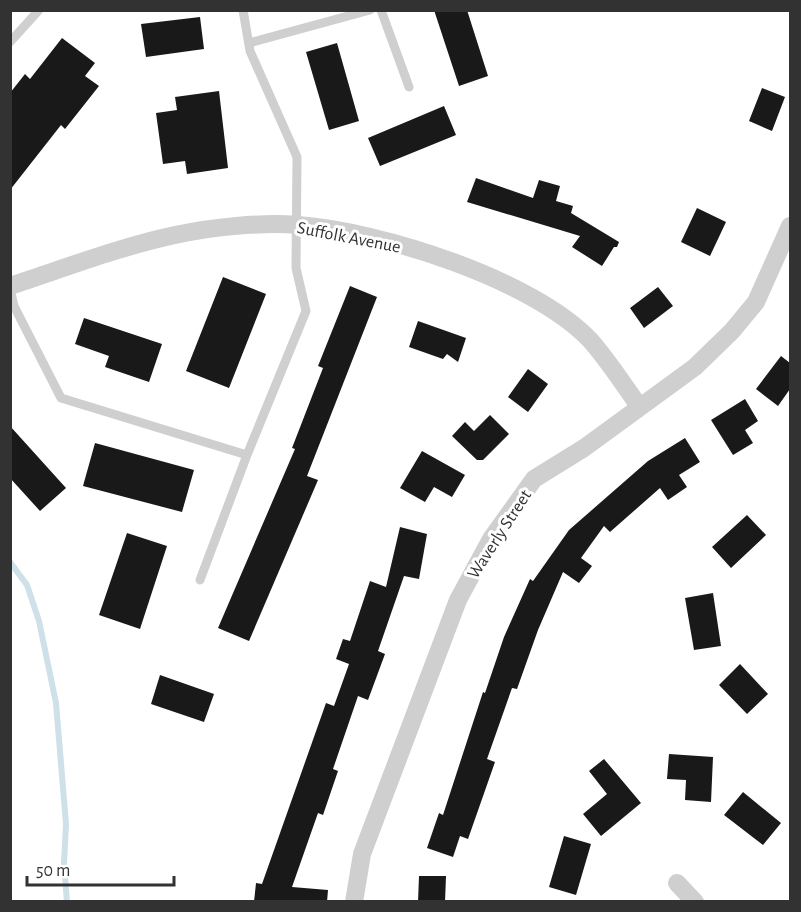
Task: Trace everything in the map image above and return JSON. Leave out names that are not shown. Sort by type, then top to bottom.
[{"type":"street","name":"Suffolk Avenue","points":[[10,288],[175,235],[219,228],[297,225],[356,235],[452,263],[540,301],[589,340],[639,406]]},
{"type":"street","name":"Waverly Street","points":[[354,902],[362,854],[458,600],[491,539],[534,479],[584,448],[695,367],[732,331],[756,302],[790,226]]},
{"type":"street","points":[[677,883],[695,902]]},
{"type":"lane","points":[[10,42],[39,10]]},
{"type":"lane","points":[[200,580],[247,455],[306,311],[296,268],[297,157],[249,43],[243,10]]},
{"type":"lane","points":[[249,43],[370,10]]},
{"type":"lane","points":[[381,10],[409,87]]},
{"type":"lane","points":[[10,288],[14,306],[61,398],[247,455]]},
{"type":"building","points":[[434,10],[467,10],[488,76],[459,86]]},
{"type":"building","points":[[200,17],[204,49],[146,57],[141,24]]},
{"type":"building","points":[[62,38],[95,63],[85,76],[99,86],[65,129],[61,125],[10,190],[10,93],[25,74],[30,79]]},
{"type":"building","points":[[337,43],[359,121],[329,130],[306,52]]},
{"type":"building","points":[[762,88],[785,97],[772,131],[749,121]]},
{"type":"building","points":[[219,91],[228,168],[187,174],[185,161],[163,164],[156,113],[177,110],[175,97]]},
{"type":"building","points":[[444,106],[456,135],[380,166],[368,138]]},
{"type":"building","points":[[476,178],[533,198],[539,180],[560,186],[556,201],[573,206],[571,213],[619,242],[617,247],[614,247],[602,266],[572,247],[580,236],[467,202]]},
{"type":"building","points":[[697,208],[726,222],[710,256],[681,242]]},
{"type":"building","points":[[223,277],[266,294],[229,388],[186,371]]},
{"type":"building","points":[[350,286],[377,297],[307,476],[318,480],[249,641],[218,628],[295,449],[292,448],[323,368],[318,366]]},
{"type":"building","points":[[658,287],[673,306],[644,328],[630,308]]},
{"type":"building","points":[[84,318],[162,344],[149,382],[105,367],[109,356],[75,344]]},
{"type":"building","points":[[418,321],[466,338],[458,362],[447,354],[443,359],[409,347]]},
{"type":"building","points":[[781,356],[790,363],[790,389],[778,406],[756,389]]},
{"type":"building","points":[[528,369],[548,384],[528,412],[508,397]]},
{"type":"building","points":[[745,399],[758,421],[745,430],[753,443],[733,455],[711,420]]},
{"type":"building","points":[[490,415],[509,434],[483,460],[477,460],[452,436],[465,422],[474,431]]},
{"type":"building","points":[[10,426],[66,488],[40,511],[10,478]]},
{"type":"building","points":[[685,438],[700,462],[679,475],[687,487],[668,500],[660,488],[610,532],[604,526],[581,558],[592,566],[579,583],[563,572],[538,630],[517,689],[512,688],[487,759],[495,762],[468,839],[460,836],[453,857],[427,848],[439,813],[443,815],[483,692],[485,693],[504,637],[530,579],[533,581],[569,530],[648,461]]},
{"type":"building","points":[[95,443],[194,470],[182,512],[83,486]]},
{"type":"building","points":[[422,451],[465,475],[452,497],[434,487],[425,502],[400,488]]},
{"type":"building","points":[[747,515],[766,535],[731,568],[712,547]]},
{"type":"building","points":[[400,527],[427,534],[419,579],[404,576],[378,651],[385,654],[368,700],[358,696],[333,769],[338,771],[323,815],[318,813],[292,887],[328,890],[327,902],[254,902],[256,883],[262,884],[326,703],[334,706],[349,664],[336,659],[343,639],[350,641],[370,581],[386,587]]},
{"type":"building","points":[[127,533],[167,546],[140,629],[99,615]]},
{"type":"building","points":[[713,593],[721,646],[694,650],[685,598]]},
{"type":"building","points":[[740,664],[768,694],[747,714],[719,685]]},
{"type":"building","points":[[160,675],[214,694],[204,722],[151,704]]},
{"type":"building","points":[[669,754],[713,757],[711,802],[685,800],[686,780],[667,779]]},
{"type":"building","points":[[604,759],[641,803],[601,836],[583,814],[607,794],[589,771]]},
{"type":"building","points":[[743,792],[781,823],[763,845],[724,815]]},
{"type":"building","points":[[564,836],[591,844],[576,895],[549,887]]},
{"type":"building","points":[[419,876],[446,876],[445,902],[418,902]]},
{"type":"waterway","points":[[10,562],[27,585],[39,621],[56,703],[66,824],[64,863],[67,902]]}]
